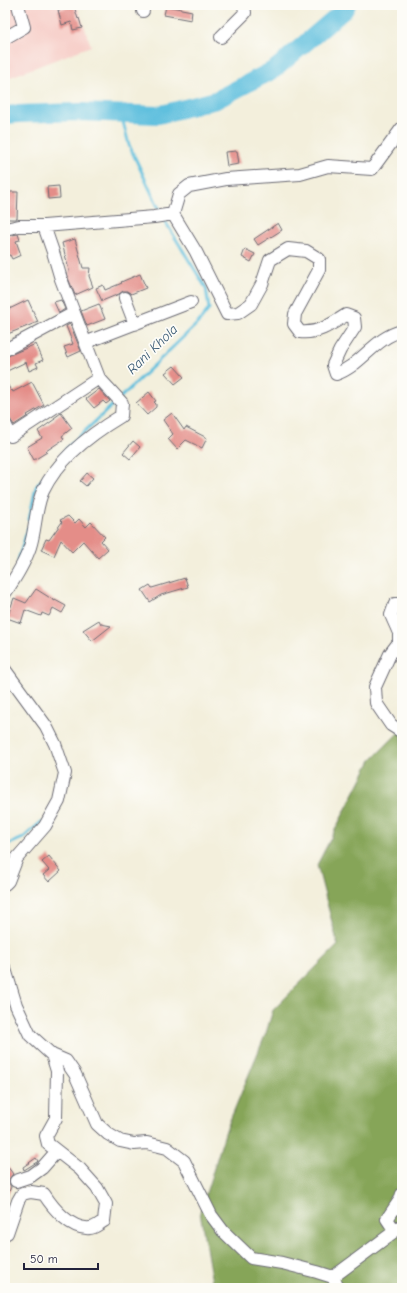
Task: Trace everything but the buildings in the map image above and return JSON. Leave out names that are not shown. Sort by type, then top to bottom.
[{"type":"street","points":[[5,38],[24,27],[18,5]]},
{"type":"street","points":[[221,36],[245,13],[244,5]]},
{"type":"street","points":[[169,215],[178,194],[189,186],[226,179],[300,174],[328,166],[372,169],[402,128]]},
{"type":"street","points":[[5,229],[19,226],[44,226],[169,215]]},
{"type":"street","points":[[169,215],[196,252],[227,314],[238,313],[251,304],[262,284],[270,260],[288,249],[306,251],[319,259],[319,270],[295,314],[294,324],[300,332],[310,333],[330,325],[346,315],[354,318],[355,327],[340,350],[333,365],[336,374],[347,371],[383,340],[402,331]]},
{"type":"street","points":[[5,593],[14,580],[30,548],[42,492],[52,474],[69,454],[105,426],[121,416],[122,403],[100,378],[61,279],[44,226]]},
{"type":"street","points":[[125,298],[134,324]]},
{"type":"street","points":[[87,342],[191,302]]},
{"type":"street","points":[[5,350],[74,313]]},
{"type":"street","points":[[5,424],[11,436],[100,378]]},
{"type":"street","points":[[402,604],[395,604],[391,615],[398,633],[399,642],[390,654],[375,687],[376,703],[391,725],[402,732]]},
{"type":"street","points":[[5,670],[46,726],[55,744],[65,774],[59,801],[45,826],[17,858],[5,884]]},
{"type":"street","points":[[5,969],[16,1005],[30,1035],[52,1055],[66,1061],[71,1067],[97,1124],[108,1134],[120,1141],[167,1148],[184,1161],[211,1215],[223,1231],[250,1258],[282,1263],[317,1272],[335,1283],[399,1228],[386,1219],[400,1200],[402,1194]]},
{"type":"street","points":[[5,1234],[22,1194],[30,1192],[44,1194],[61,1216],[80,1227],[92,1228],[104,1221],[106,1204],[97,1188],[80,1169],[48,1144],[46,1136],[56,1118],[58,1094],[57,1072],[52,1055]]},
{"type":"street","points":[[16,1181],[31,1176],[42,1168],[57,1151]]},
{"type":"shaded area","points":[[20,5],[77,5],[91,46],[5,79],[5,8]]},
{"type":"green space","points":[[402,729],[402,1288],[213,1288],[200,1212],[226,1130],[266,1033],[273,1010],[338,945],[317,865],[371,760]]},
{"type":"waterway","points":[[5,115],[79,112],[158,115],[216,100],[275,69],[344,10],[347,5]]},
{"type":"waterway","name":"Rani Khola","points":[[121,114],[129,145],[161,213]]},
{"type":"waterway","name":"Rani Khola","points":[[121,397],[199,322],[209,309],[206,288],[163,218]]},
{"type":"waterway","name":"Rani Khola","points":[[62,454],[117,401]]},
{"type":"waterway","name":"Rani Khola","points":[[29,520],[36,487],[47,473]]},
{"type":"waterway","name":"Rani Khola","points":[[18,561],[28,528]]},
{"type":"waterway","name":"Rani Khola","points":[[5,846],[23,838],[41,822]]}]
